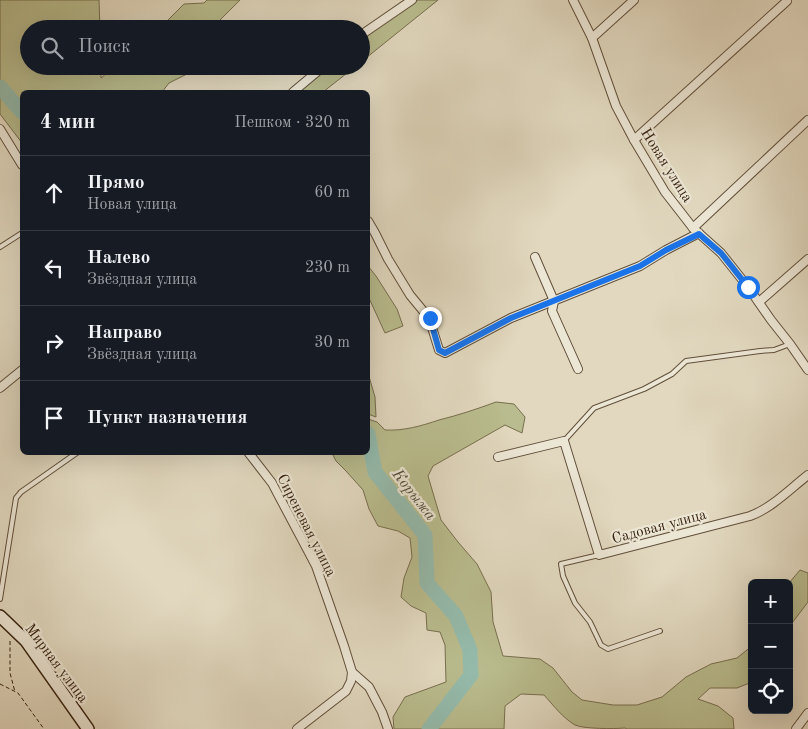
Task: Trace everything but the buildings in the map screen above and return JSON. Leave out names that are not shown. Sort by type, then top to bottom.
[{"type":"street","points":[[370,29],[412,0]]},
{"type":"street","name":"Новая улица","points":[[573,0],[592,38],[616,106],[665,192],[696,231],[721,253],[808,370]]},
{"type":"street","points":[[592,38],[634,0]]},
{"type":"street","points":[[634,140],[786,1]]},
{"type":"street","points":[[295,90],[313,75]]},
{"type":"street","points":[[370,224],[410,295],[430,318],[439,350],[445,353],[511,318],[640,266],[696,231],[808,120]]},
{"type":"street","points":[[0,129],[20,162]]},
{"type":"street","points":[[535,257],[554,301],[552,311],[578,369]]},
{"type":"street","points":[[759,302],[808,258]]},
{"type":"street","points":[[0,388],[20,372]]},
{"type":"street","points":[[498,457],[564,441]]},
{"type":"street","name":"Садовая улица","points":[[564,441],[599,555],[750,516],[772,504],[808,475]]},
{"type":"street","name":"Сиреневая улица","points":[[250,455],[272,483],[316,566],[352,672],[369,687],[382,712],[388,729]]},
{"type":"street","name":"Мирная улица","points":[[0,616],[26,641],[88,729]]},
{"type":"street","points":[[297,729],[346,691],[351,681],[352,672]]},
{"type":"street","points":[[796,729],[808,713]]},
{"type":"lane","points":[[0,247],[20,234]]},
{"type":"lane","points":[[564,441],[594,408],[644,389],[672,374],[686,362],[774,350],[790,344]]},
{"type":"lane","points":[[0,600],[16,498],[21,492],[74,455]]},
{"type":"lane","points":[[599,555],[561,564],[563,576],[575,604],[590,622],[601,645],[608,649],[660,631]]},
{"type":"path","points":[[12,627],[10,673],[16,692]]},
{"type":"path","points":[[0,684],[18,693],[44,729]]},
{"type":"green space","points":[[0,0],[99,0],[100,20],[20,20],[20,75],[101,75],[101,78],[104,75],[185,75],[169,83],[164,90],[20,90],[20,140],[0,114]]},
{"type":"green space","points":[[207,0],[240,0],[220,20],[168,20],[184,4],[204,3]]},
{"type":"green space","points":[[418,0],[438,0],[370,55],[370,33]]},
{"type":"green space","points":[[315,75],[345,75],[326,90],[297,90]]},
{"type":"green space","points":[[370,268],[397,309],[403,326],[385,333],[370,300]]},
{"type":"green space","points":[[370,380],[375,397],[376,417],[370,415]]},
{"type":"green space","points":[[496,402],[514,404],[525,417],[522,433],[505,425],[433,466],[428,476],[441,520],[477,564],[491,592],[493,622],[503,656],[540,659],[553,668],[572,692],[582,700],[613,705],[637,705],[662,697],[686,677],[711,664],[737,658],[748,649],[748,684],[737,688],[710,688],[698,699],[718,706],[733,718],[734,729],[607,729],[585,727],[571,722],[544,695],[521,694],[505,706],[504,729],[394,729],[393,717],[405,697],[446,682],[445,645],[440,632],[427,630],[426,613],[411,606],[401,597],[404,578],[412,557],[410,538],[398,531],[378,526],[369,509],[363,490],[336,461],[333,455],[370,455],[370,420],[377,422],[385,430],[419,426]]},
{"type":"green space","points":[[800,570],[808,573],[808,602],[793,622],[793,579]]},
{"type":"waterway","name":"Корыжа","points":[[0,87],[20,110]]},
{"type":"waterway","name":"Корыжа","points":[[370,445],[375,472],[425,535],[427,583],[456,616],[470,650],[471,675],[429,729]]},
{"type":"route","points":[[430,318],[439,350],[445,353],[511,318],[640,266],[666,250],[699,234],[721,253],[748,287]]}]
